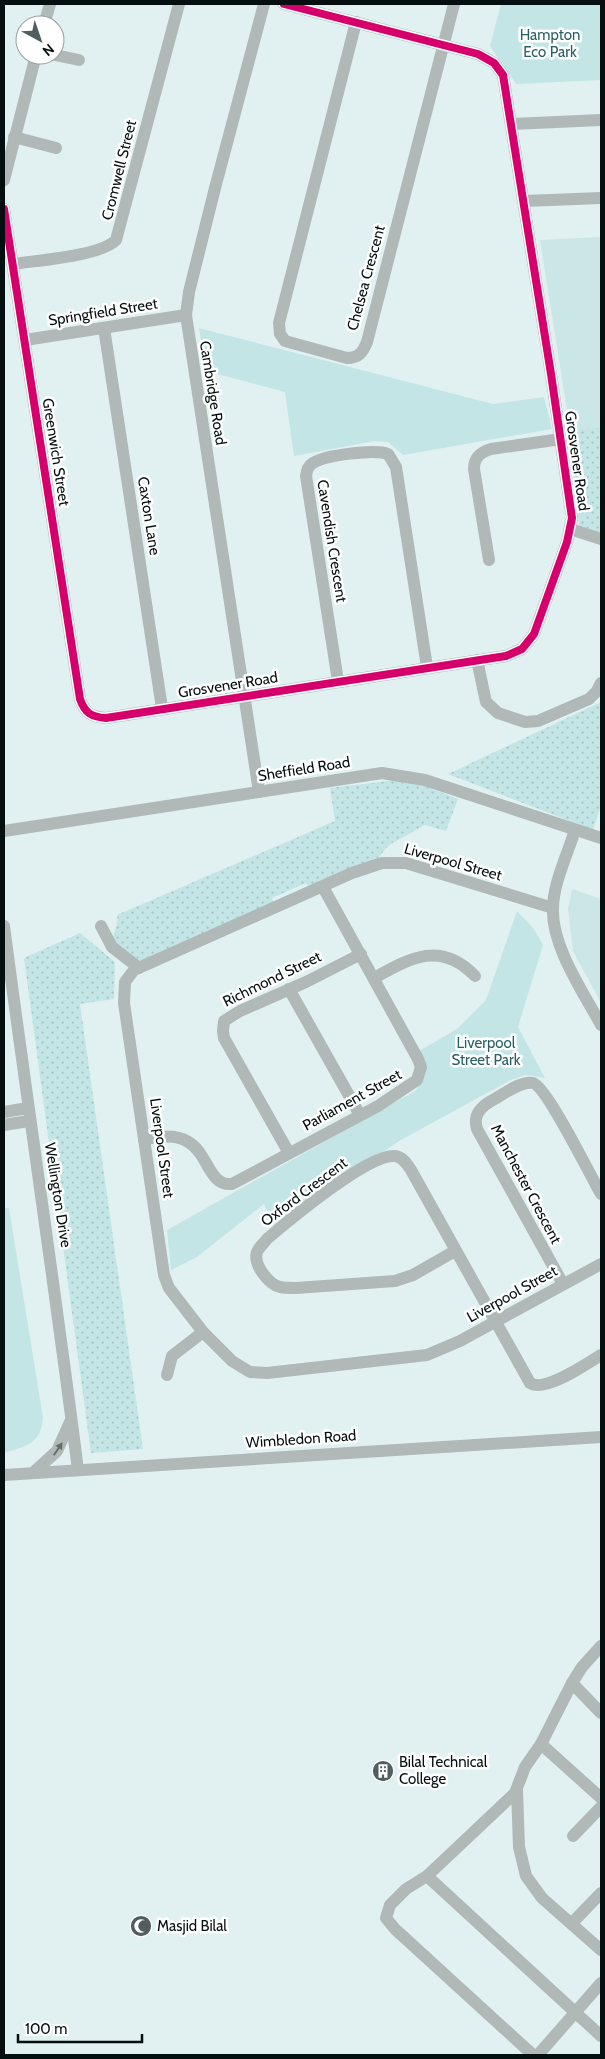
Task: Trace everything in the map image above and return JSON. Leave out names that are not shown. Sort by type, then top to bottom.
[{"type":"street","name":"Cromwell Street","points":[[14,264],[96,251],[111,245],[116,240],[178,4]]},
{"type":"street","name":"Cambridge Road","points":[[259,792],[186,315],[213,198],[264,4]]},
{"type":"street","name":"Grosvener Road","points":[[80,699],[85,711],[95,717],[106,718],[514,653],[529,643],[570,529],[571,508],[512,124],[506,88],[497,66],[478,54],[284,4]]},
{"type":"street","points":[[444,45],[454,4]]},
{"type":"street","name":"Chelsea Crescent","points":[[356,22],[279,323],[282,338],[292,343],[347,358],[354,358],[364,349],[444,45]]},
{"type":"street","points":[[65,57],[79,60]]},
{"type":"street","points":[[4,180],[33,65]]},
{"type":"street","points":[[512,124],[601,120]]},
{"type":"street","points":[[14,137],[56,148]]},
{"type":"street","points":[[524,202],[601,198]]},
{"type":"street","name":"Greenwich Street","points":[[4,209],[80,699]]},
{"type":"street","name":"Springfield Street","points":[[25,340],[186,315]]},
{"type":"street","name":"Caxton Lane","points":[[104,328],[162,708]]},
{"type":"street","points":[[489,560],[474,469],[476,458],[491,449],[561,439]]},
{"type":"street","name":"Cavendish Crescent","points":[[338,681],[306,476],[307,470],[315,461],[372,451],[388,454],[396,467],[426,667]]},
{"type":"street","points":[[570,529],[601,539]]},
{"type":"street","points":[[477,660],[486,702],[498,713],[525,722],[538,721],[589,699],[597,691],[601,683]]},
{"type":"street","name":"Sheffield Road","points":[[4,831],[346,778],[395,774],[425,780],[601,838]]},
{"type":"street","points":[[575,830],[552,908],[557,933],[565,955],[601,1025]]},
{"type":"street","name":"Liverpool Street","points":[[552,908],[448,875],[396,862],[367,867],[139,968],[127,977],[124,996],[164,1275],[169,1288],[203,1332],[241,1368],[250,1372],[268,1373],[427,1356],[601,1264]]},
{"type":"street","name":"Parliament Street","points":[[144,1140],[165,1136],[187,1140],[198,1150],[216,1178],[226,1184],[238,1181],[413,1086],[421,1074],[418,1059],[323,887]]},
{"type":"street","name":"Wellington Drive","points":[[4,926],[29,1115],[59,1313],[78,1470]]},
{"type":"street","points":[[102,926],[112,947],[139,968]]},
{"type":"street","name":"Richmond Street","points":[[289,1153],[224,1038],[222,1031],[224,1021],[230,1015],[361,954]]},
{"type":"street","points":[[374,978],[407,960],[426,954],[448,959],[462,965],[475,976]]},
{"type":"street","points":[[288,989],[360,1115]]},
{"type":"street","name":"Manchester Crescent","points":[[563,1284],[477,1129],[475,1118],[478,1113],[486,1104],[518,1086],[527,1083],[536,1085],[548,1099],[601,1194]]},
{"type":"street","points":[[4,1112],[29,1115]]},
{"type":"street","points":[[4,1125],[29,1115]]},
{"type":"street","name":"Oxford Crescent","points":[[455,1251],[413,1275],[395,1281],[312,1287],[277,1286],[262,1271],[256,1260],[259,1249],[267,1239],[316,1199],[364,1167],[380,1159],[393,1156],[399,1157],[408,1165],[526,1379],[534,1386],[553,1382],[601,1356]]},
{"type":"street","points":[[167,1375],[172,1356],[203,1332]]},
{"type":"street","points":[[32,1473],[48,1461],[60,1446],[72,1417]]},
{"type":"street","name":"Wimbledon Road","points":[[4,1475],[601,1437]]},
{"type":"street","points":[[601,1646],[582,1667],[572,1683],[541,1744],[525,1767],[517,1790],[519,1847],[526,1876],[542,1898],[573,1922],[601,1950]]},
{"type":"street","points":[[572,1683],[601,1714]]},
{"type":"street","points":[[541,1744],[601,1798]]},
{"type":"street","points":[[517,1790],[427,1876],[396,1897],[390,1905],[386,1918],[534,2055]]},
{"type":"street","points":[[573,1836],[601,1806]]},
{"type":"street","points":[[427,1876],[601,2036]]},
{"type":"street","points":[[573,1922],[601,1893]]},
{"type":"street","points":[[538,2055],[601,1983]]},
{"type":"shaded area","points":[[601,237],[601,428],[570,429],[540,240]]},
{"type":"shaded area","points":[[572,889],[601,899],[601,1003],[573,951],[568,909]]},
{"type":"green space","name":"Hampton Eco Park","points":[[501,4],[601,4],[601,80],[516,84],[490,46]]},
{"type":"green space","points":[[199,328],[493,404],[544,397],[552,429],[403,455],[388,442],[375,441],[294,456],[285,392],[206,371]]},
{"type":"green space","points":[[601,428],[601,533],[579,526],[570,429]]},
{"type":"green space","points":[[601,702],[601,805],[593,830],[448,774]]},
{"type":"green space","points":[[396,780],[422,785],[458,799],[446,831],[425,825],[389,845],[378,858],[309,888],[306,883],[272,898],[274,904],[143,961],[125,954],[114,943],[113,937],[117,915],[335,821],[330,788]]},
{"type":"green space","name":"Liverpool Street Park","points":[[517,911],[534,929],[543,945],[518,1027],[545,1078],[525,1075],[511,1080],[399,1141],[379,1155],[320,1188],[274,1225],[264,1204],[197,1257],[171,1270],[167,1230],[415,1091],[424,1076],[423,1063],[419,1051],[457,1029],[486,1000]]},
{"type":"green space","points":[[80,933],[115,962],[114,999],[80,1004],[143,1449],[91,1453],[24,958]]},
{"type":"green space","points":[[4,1208],[9,1208],[43,1418],[42,1427],[36,1439],[25,1446],[4,1453]]},
{"type":"cycle path","points":[[4,209],[80,699],[84,708],[89,713],[96,717],[106,718],[506,656],[522,649],[534,634],[567,542],[572,518],[503,75],[494,63],[478,54],[284,4]]},
{"type":"place","name":"Bilal Technical College","points":[[383,1771]]},
{"type":"place","name":"Masjid Bilal","points":[[141,1926]]}]
